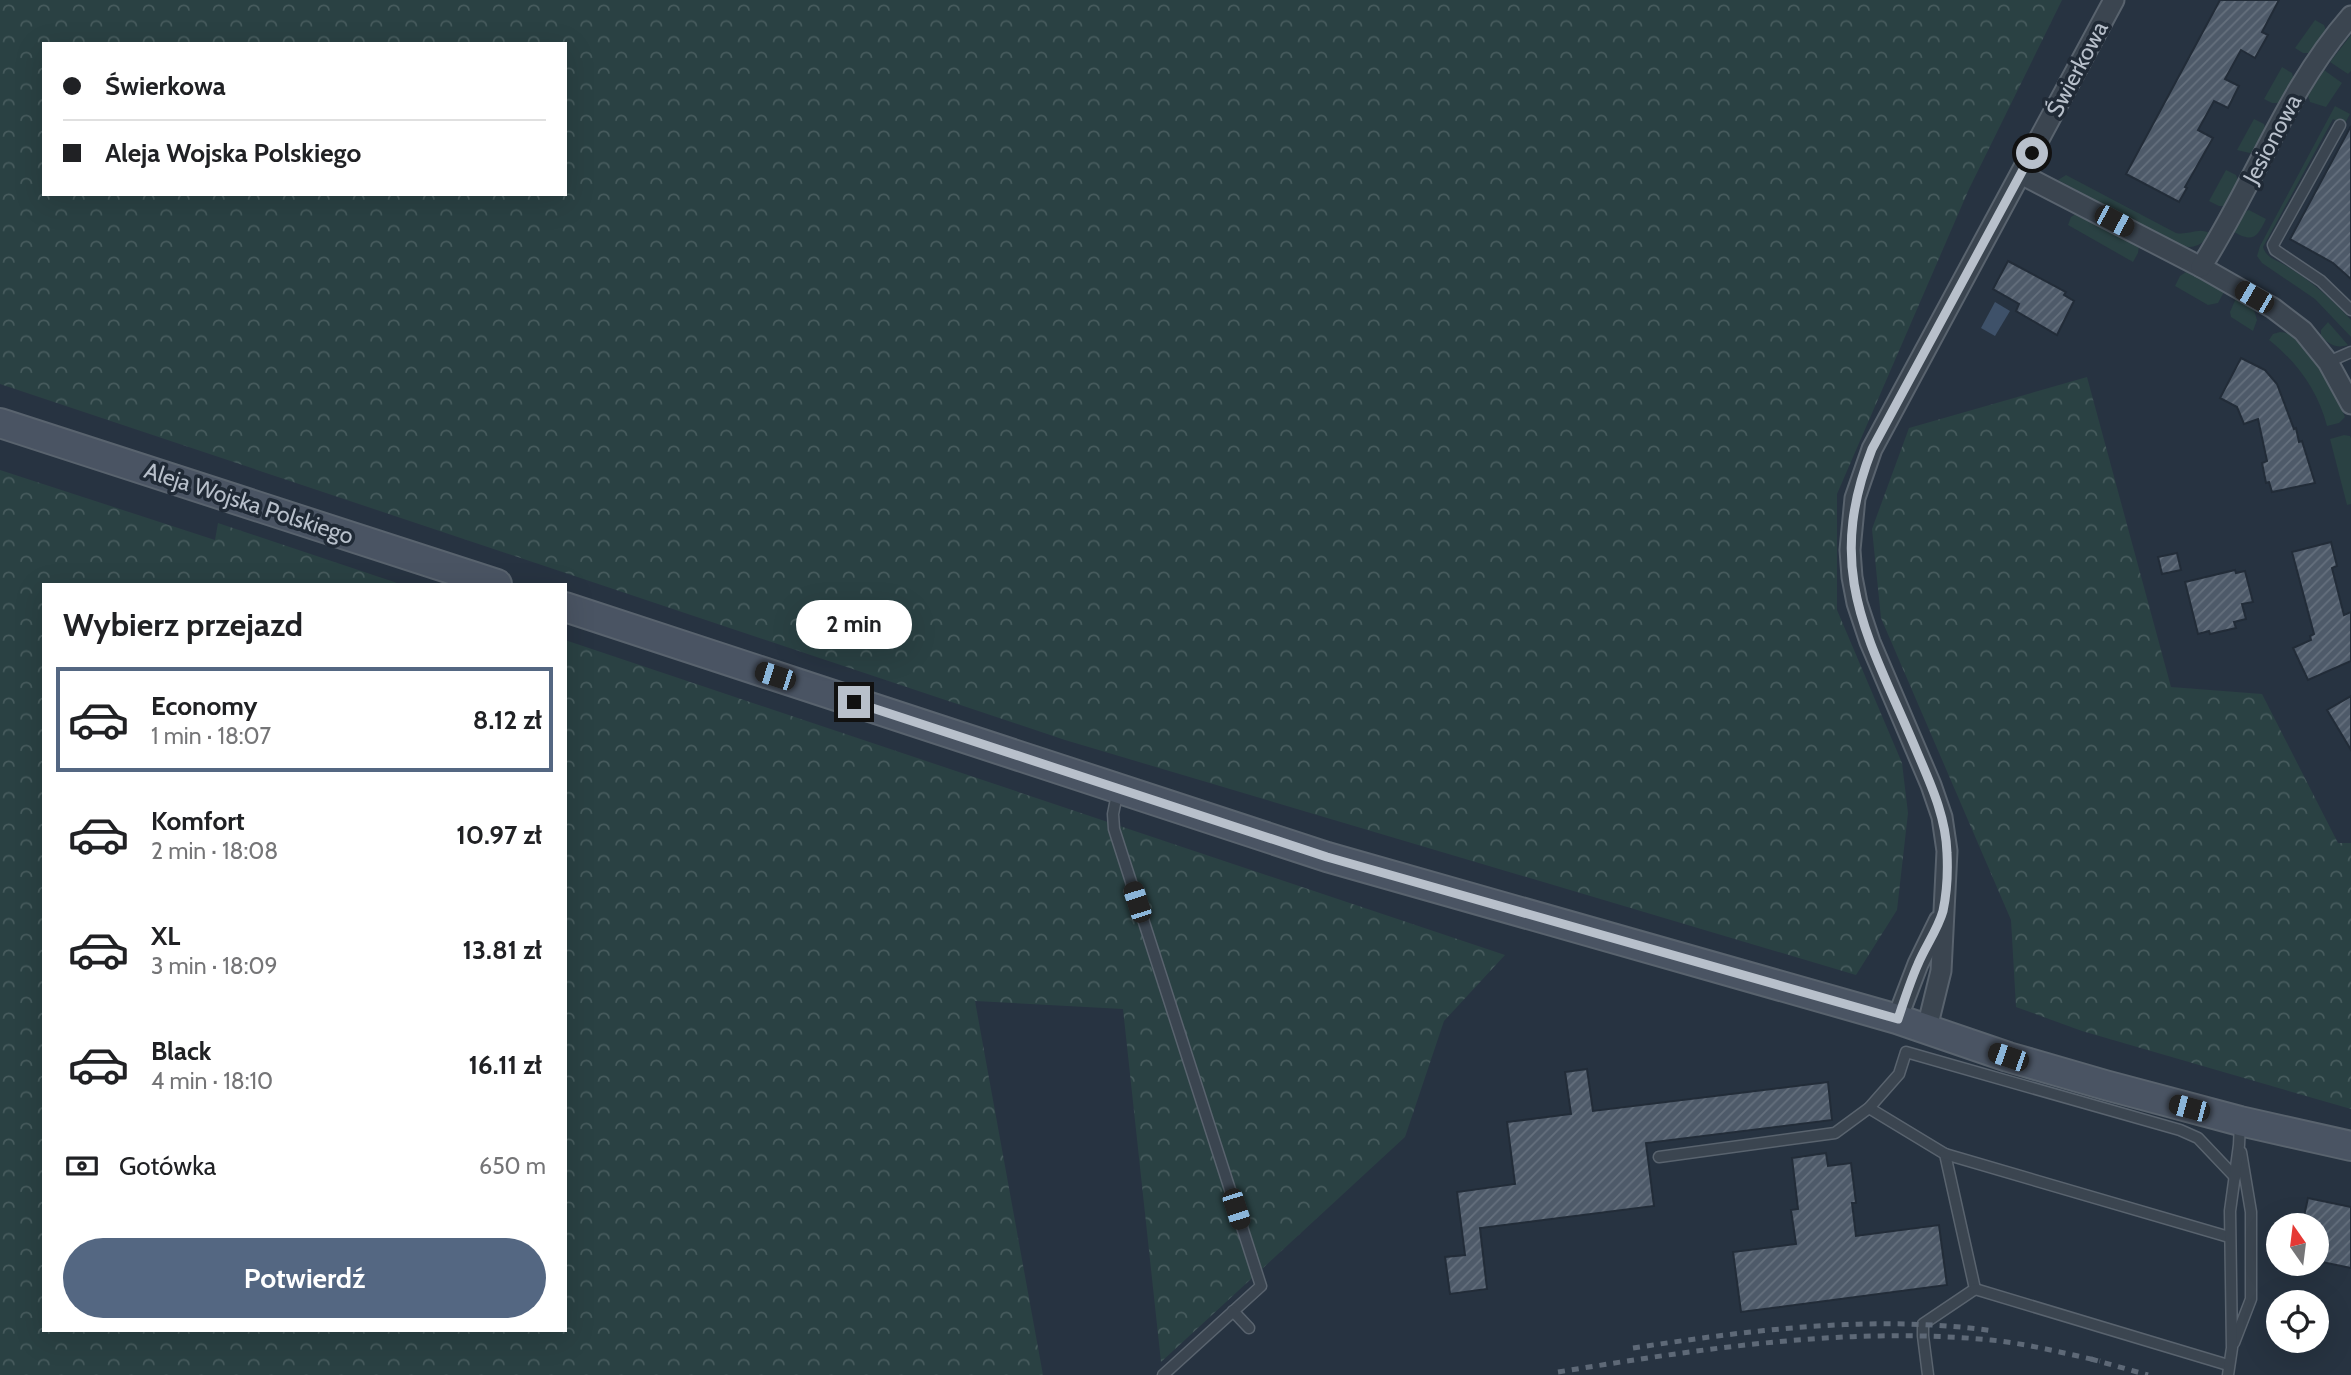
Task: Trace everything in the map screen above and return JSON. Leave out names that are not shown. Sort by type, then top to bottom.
[{"type":"main road","name":"Aleja Wojska Polskiego","points":[[0,423],[494,583]]},
{"type":"main road","points":[[567,608],[1327,857],[1898,1019],[2239,1133],[2351,1146]]},
{"type":"street","name":"Świerkowa","points":[[1942,914],[1947,885],[1947,862],[1942,817],[1870,642],[1857,603],[1852,577],[1851,524],[1855,498],[1872,449],[2113,0]]},
{"type":"street","name":"Jesionowa","points":[[2201,267],[2223,233],[2297,91],[2351,16]]},
{"type":"street","points":[[2021,174],[2201,267],[2273,308],[2303,331],[2329,362],[2351,404]]},
{"type":"street","points":[[1898,1019],[1918,964],[1942,914]]},
{"type":"street","points":[[1927,1028],[1941,971],[1942,914]]},
{"type":"lane","points":[[2340,125],[2273,245],[2275,250],[2321,281],[2351,310]]},
{"type":"lane","points":[[2329,362],[2351,352]]},
{"type":"lane","points":[[1118,789],[1113,814],[1117,840],[1261,1286],[1163,1375]]},
{"type":"lane","points":[[1659,1157],[1835,1133],[1869,1108],[1899,1074],[1906,1052],[2180,1130],[2198,1138],[2235,1177]]},
{"type":"lane","points":[[1869,1108],[1945,1154],[2229,1237]]},
{"type":"lane","points":[[2232,1348],[2229,1237],[2239,1133]]},
{"type":"lane","points":[[1975,1289],[2228,1370],[2232,1348],[2251,1299],[2251,1212],[2239,1133]]},
{"type":"lane","points":[[1945,1154],[1975,1289]]},
{"type":"lane","points":[[1928,1375],[1923,1324],[1975,1289]]},
{"type":"lane","points":[[1233,1311],[1249,1328]]},
{"type":"green space","points":[[0,0],[2062,0],[1969,189],[1837,494],[1837,610],[1902,763],[1908,813],[1897,910],[1856,975],[1065,740],[0,384]]},
{"type":"green space","points":[[2315,20],[2324,25],[2327,33],[2311,53],[2303,53],[2295,48]]},
{"type":"green space","points":[[2351,35],[2351,71],[2348,74],[2330,62]]},
{"type":"green space","points":[[2282,67],[2292,73],[2294,80],[2281,103],[2272,103],[2264,99]]},
{"type":"green space","points":[[2324,70],[2342,83],[2326,107],[2310,102],[2308,96]]},
{"type":"green space","points":[[2335,106],[2350,114],[2344,125],[2333,119],[2263,247],[2268,255],[2328,297],[2351,320],[2351,337],[2315,299],[2262,263],[2257,256]]},
{"type":"green space","points":[[2254,119],[2264,124],[2266,131],[2254,154],[2237,150]]},
{"type":"green space","points":[[2226,170],[2236,175],[2239,182],[2225,206],[2219,206],[2209,201]]},
{"type":"green space","points":[[2066,175],[2176,233],[2202,231],[2211,234],[2197,246],[2179,245],[2058,180]]},
{"type":"green space","points":[[2249,210],[2266,219],[2257,234],[2246,237],[2234,232],[2244,212]]},
{"type":"green space","points":[[2078,213],[2139,246],[2133,262],[2068,225],[2071,217]]},
{"type":"green space","points":[[2186,272],[2224,292],[2218,303],[2208,305],[2175,286],[2180,276]]},
{"type":"green space","points":[[2236,298],[2254,310],[2257,320],[2253,331],[2231,317],[2230,312]]},
{"type":"green space","points":[[2328,322],[2348,345],[2333,345],[2321,336],[2321,330]]},
{"type":"green space","points":[[2280,332],[2301,342],[2320,366],[2345,417],[2339,423],[2327,426],[2318,401],[2305,378],[2289,358],[2269,340],[2273,334]]},
{"type":"green space","points":[[2087,377],[2171,687],[2262,694],[2338,843],[2351,843],[2351,1109],[2082,1031],[2016,1007],[2011,920],[1881,618],[1872,529],[1909,428]]},
{"type":"green space","points":[[2344,435],[2351,438],[2351,504],[2347,505],[2330,439]]},
{"type":"green space","points":[[0,470],[215,540],[218,523],[397,583],[42,583],[42,1332],[567,1332],[567,641],[1505,955],[1444,1021],[1405,1137],[1161,1362],[1123,1009],[975,1001],[1043,1375],[0,1375]]},
{"type":"water","points":[[1995,302],[2010,311],[1995,336],[1981,328]]},
{"type":"building","points":[[2220,0],[2279,0],[2262,32],[2268,35],[2255,58],[2241,50],[2225,79],[2239,86],[2228,108],[2214,101],[2198,130],[2213,138],[2179,202],[2126,174]]},
{"type":"building","points":[[2351,126],[2351,279],[2333,263],[2290,239]]},
{"type":"building","points":[[2008,261],[2066,292],[2064,295],[2074,301],[2057,335],[2016,311],[2019,304],[1993,289]]},
{"type":"building","points":[[2241,358],[2265,370],[2277,384],[2294,429],[2296,428],[2299,442],[2302,441],[2315,483],[2272,492],[2269,482],[2266,483],[2262,463],[2267,461],[2258,419],[2244,424],[2237,407],[2220,398]]},
{"type":"building","points":[[2331,542],[2337,566],[2332,568],[2344,615],[2351,612],[2351,661],[2308,680],[2293,648],[2311,640],[2310,636],[2314,634],[2292,552]]},
{"type":"building","points":[[2177,553],[2181,570],[2162,574],[2158,557]]},
{"type":"building","points":[[2235,570],[2236,573],[2245,571],[2253,602],[2242,604],[2246,619],[2234,622],[2236,628],[2198,634],[2185,582]]},
{"type":"building","points":[[2351,696],[2351,750],[2327,710]]},
{"type":"building","points":[[1587,1069],[1593,1111],[1828,1082],[1832,1120],[1646,1143],[1654,1206],[1480,1228],[1487,1289],[1450,1294],[1445,1257],[1465,1255],[1457,1192],[1515,1184],[1507,1122],[1571,1114],[1565,1072]]},
{"type":"building","points":[[1826,1153],[1828,1166],[1851,1163],[1856,1203],[1852,1203],[1856,1236],[1939,1225],[1947,1285],[1741,1312],[1733,1252],[1796,1244],[1791,1210],[1798,1209],[1792,1158]]},
{"type":"building","points":[[2308,1198],[2351,1207],[2351,1268],[2329,1263],[2329,1213],[2305,1213]]},
{"type":"railway","points":[[1633,1348],[1813,1326],[1903,1324],[1994,1331]]},
{"type":"railway","points":[[1558,1372],[1720,1348],[1882,1336],[1991,1340],[2100,1361]]},
{"type":"railway","points":[[2091,1359],[2148,1375]]},
{"type":"route","points":[[854,702],[1327,857],[1898,1019],[1918,964],[1942,914],[1947,885],[1947,851],[1942,817],[1931,785],[1870,642],[1857,603],[1850,550],[1855,498],[1872,449],[2032,153]]}]
